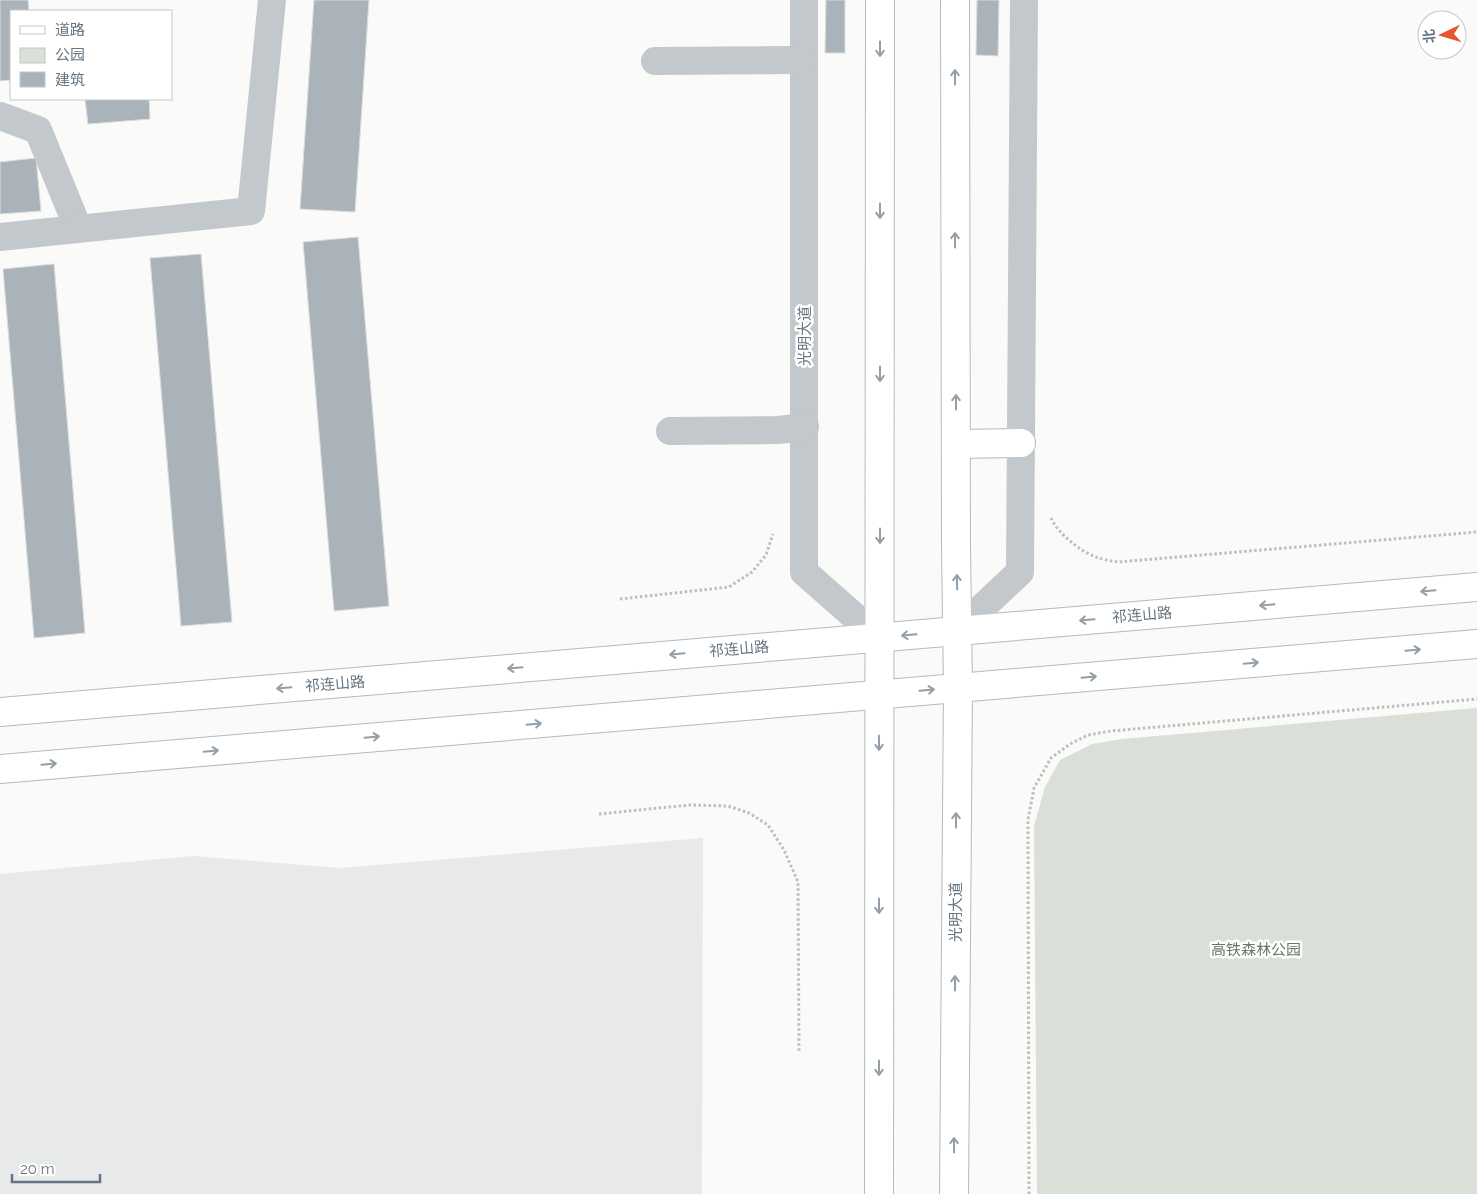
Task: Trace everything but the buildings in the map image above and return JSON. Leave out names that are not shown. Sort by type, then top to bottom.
[{"type":"main road","points":[[879,1194],[880,0]]},
{"type":"main road","name":"光明大道","points":[[954,1194],[958,688],[955,0]]},
{"type":"main road","points":[[956,444],[1021,443]]},
{"type":"main road","name":"祁连山路","points":[[0,712],[1477,587]]},
{"type":"main road","points":[[0,769],[1477,644]]},
{"type":"street","points":[[0,237],[251,211],[272,0]]},
{"type":"street","name":"光明大道","points":[[804,0],[804,572],[879,638]]},
{"type":"street","points":[[958,631],[1020,572],[1024,0]]},
{"type":"street","points":[[656,61],[804,60]]},
{"type":"street","points":[[0,116],[38,130],[78,228]]},
{"type":"street","points":[[670,431],[778,430],[805,427]]},
{"type":"path","points":[[1050,513],[1051,520],[1069,540],[1082,550],[1099,559],[1118,562],[1477,532]]},
{"type":"path","points":[[620,598],[729,587],[752,572],[766,555],[776,528]]},
{"type":"path","points":[[1029,1194],[1028,820],[1034,788],[1051,758],[1070,744],[1088,735],[1111,731],[1477,699]]},
{"type":"path","points":[[599,814],[690,805],[728,806],[750,813],[768,825],[784,850],[798,882],[798,1051]]},
{"type":"shaded area","points":[[703,838],[702,1194],[0,1194],[0,874],[193,856],[339,868]]},
{"type":"green space","name":"高铁森林公园","points":[[1477,708],[1477,1194],[1037,1194],[1034,826],[1045,787],[1060,760],[1092,744],[1122,739]]}]
